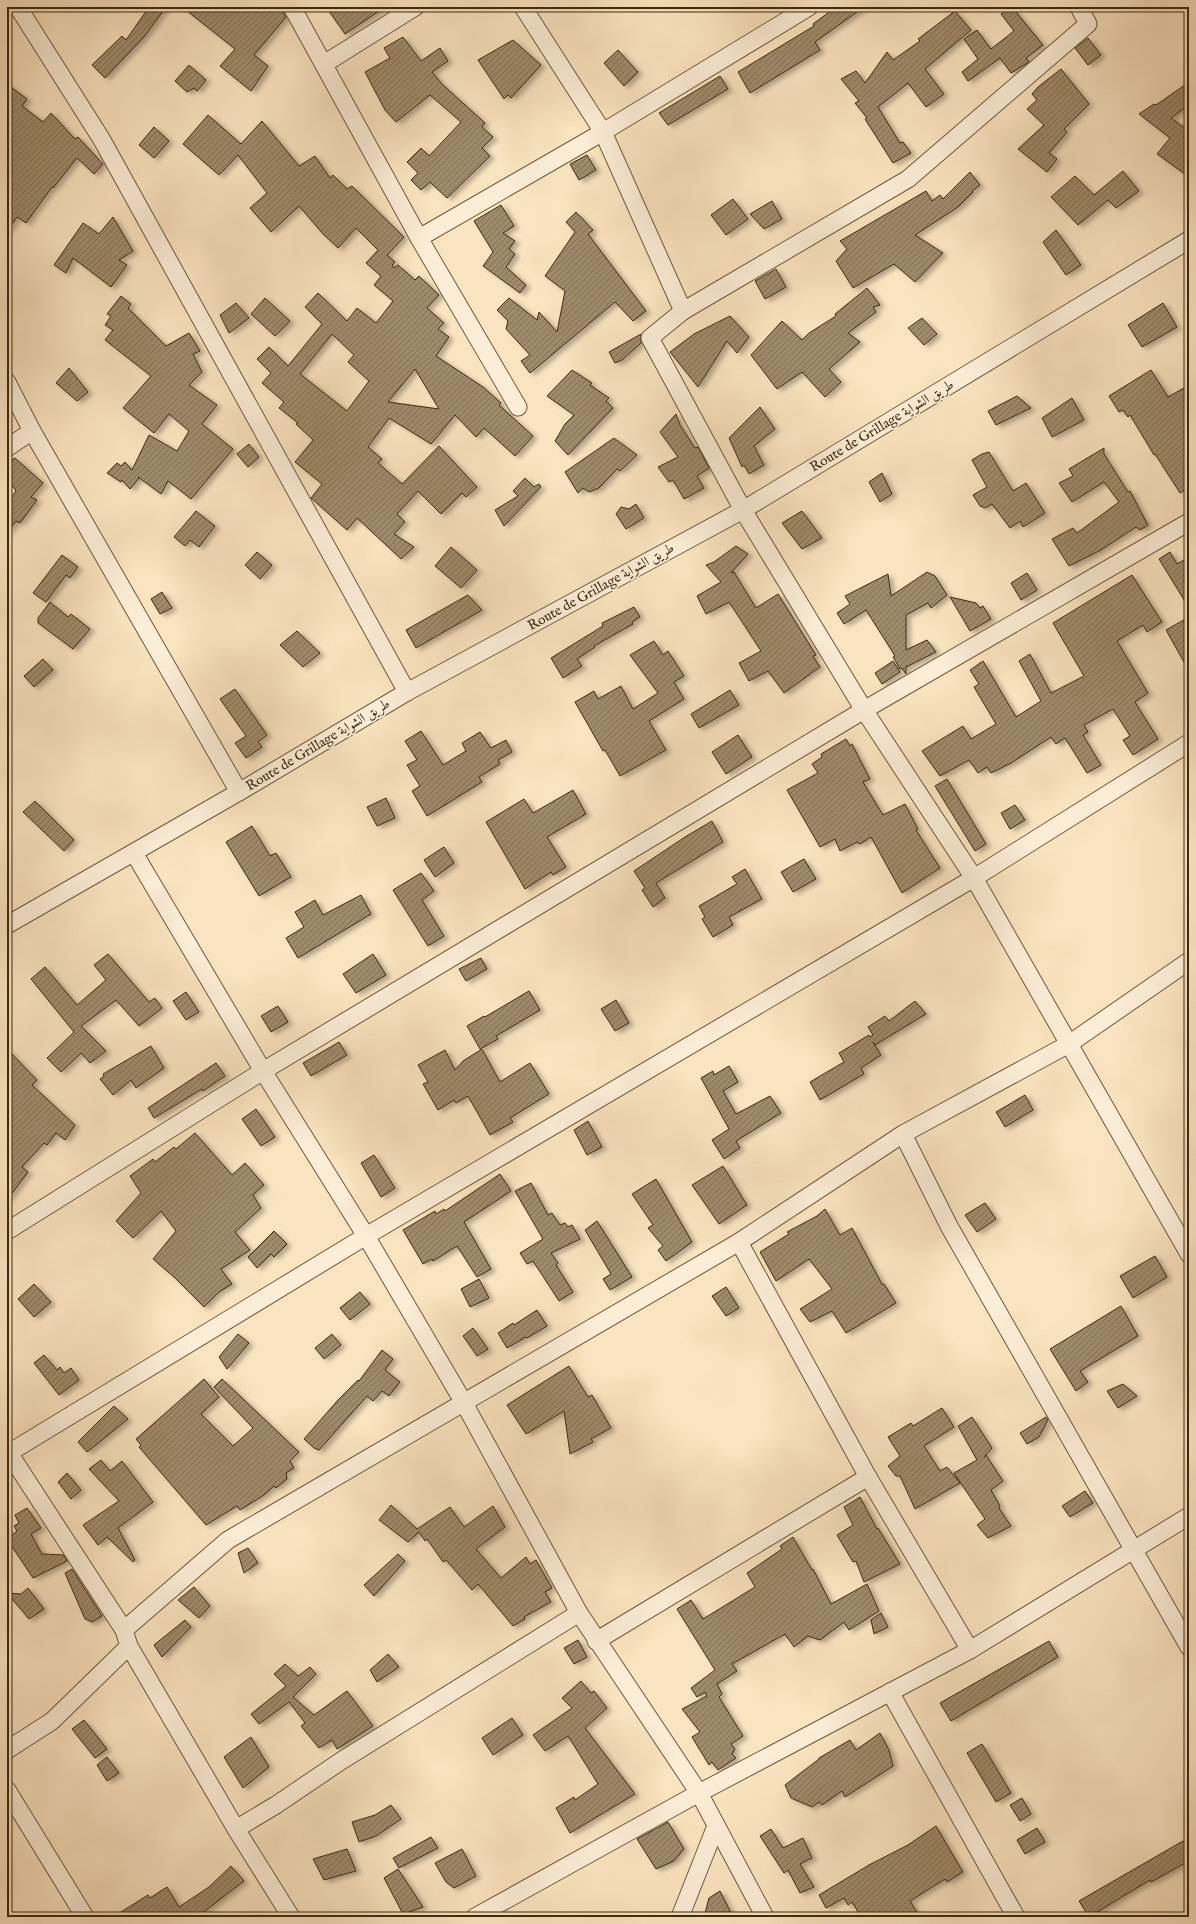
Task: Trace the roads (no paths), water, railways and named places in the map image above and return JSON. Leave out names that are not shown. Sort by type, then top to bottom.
[{"type":"street","points":[[18,7],[102,140],[407,692]]},
{"type":"street","points":[[292,7],[420,238],[518,407]]},
{"type":"street","points":[[324,64],[415,7]]},
{"type":"street","points":[[523,7],[603,132],[683,312]]},
{"type":"street","points":[[420,238],[603,132],[809,7]]},
{"type":"street","points":[[1078,7],[1088,24]]},
{"type":"street","points":[[1093,7],[1088,24],[908,179],[683,312],[650,338],[743,510],[864,710],[974,878],[1189,1254]]},
{"type":"street","name":"Route de Grillage طريق الشواية","points":[[7,925],[239,792],[407,692],[743,510],[1189,240]]},
{"type":"street","points":[[7,382],[32,431],[239,792]]},
{"type":"street","points":[[7,448],[32,431]]},
{"type":"street","points":[[7,1231],[263,1071],[864,710],[1189,522]]},
{"type":"street","points":[[291,1917],[236,1829],[129,1646],[124,1630],[8,1454],[366,1236],[974,878],[1189,743]]},
{"type":"street","points":[[134,853],[263,1071],[366,1236],[464,1403],[579,1613],[596,1641],[699,1794],[766,1917]]},
{"type":"street","points":[[124,1630],[228,1540],[739,1242],[902,1134],[1069,1044],[1189,961]]},
{"type":"street","points":[[902,1134],[949,1226],[1189,1647]]},
{"type":"street","points":[[739,1242],[868,1477],[970,1650]]},
{"type":"street","points":[[596,1641],[868,1477]]},
{"type":"street","points":[[475,1917],[699,1794],[970,1650],[1189,1516]]},
{"type":"street","points":[[236,1829],[276,1805],[341,1761],[579,1613]]},
{"type":"street","points":[[7,1750],[52,1721],[129,1646]]},
{"type":"street","points":[[890,1692],[1016,1917]]},
{"type":"street","points":[[7,1790],[85,1917]]},
{"type":"street","points":[[680,1917],[716,1826]]}]
